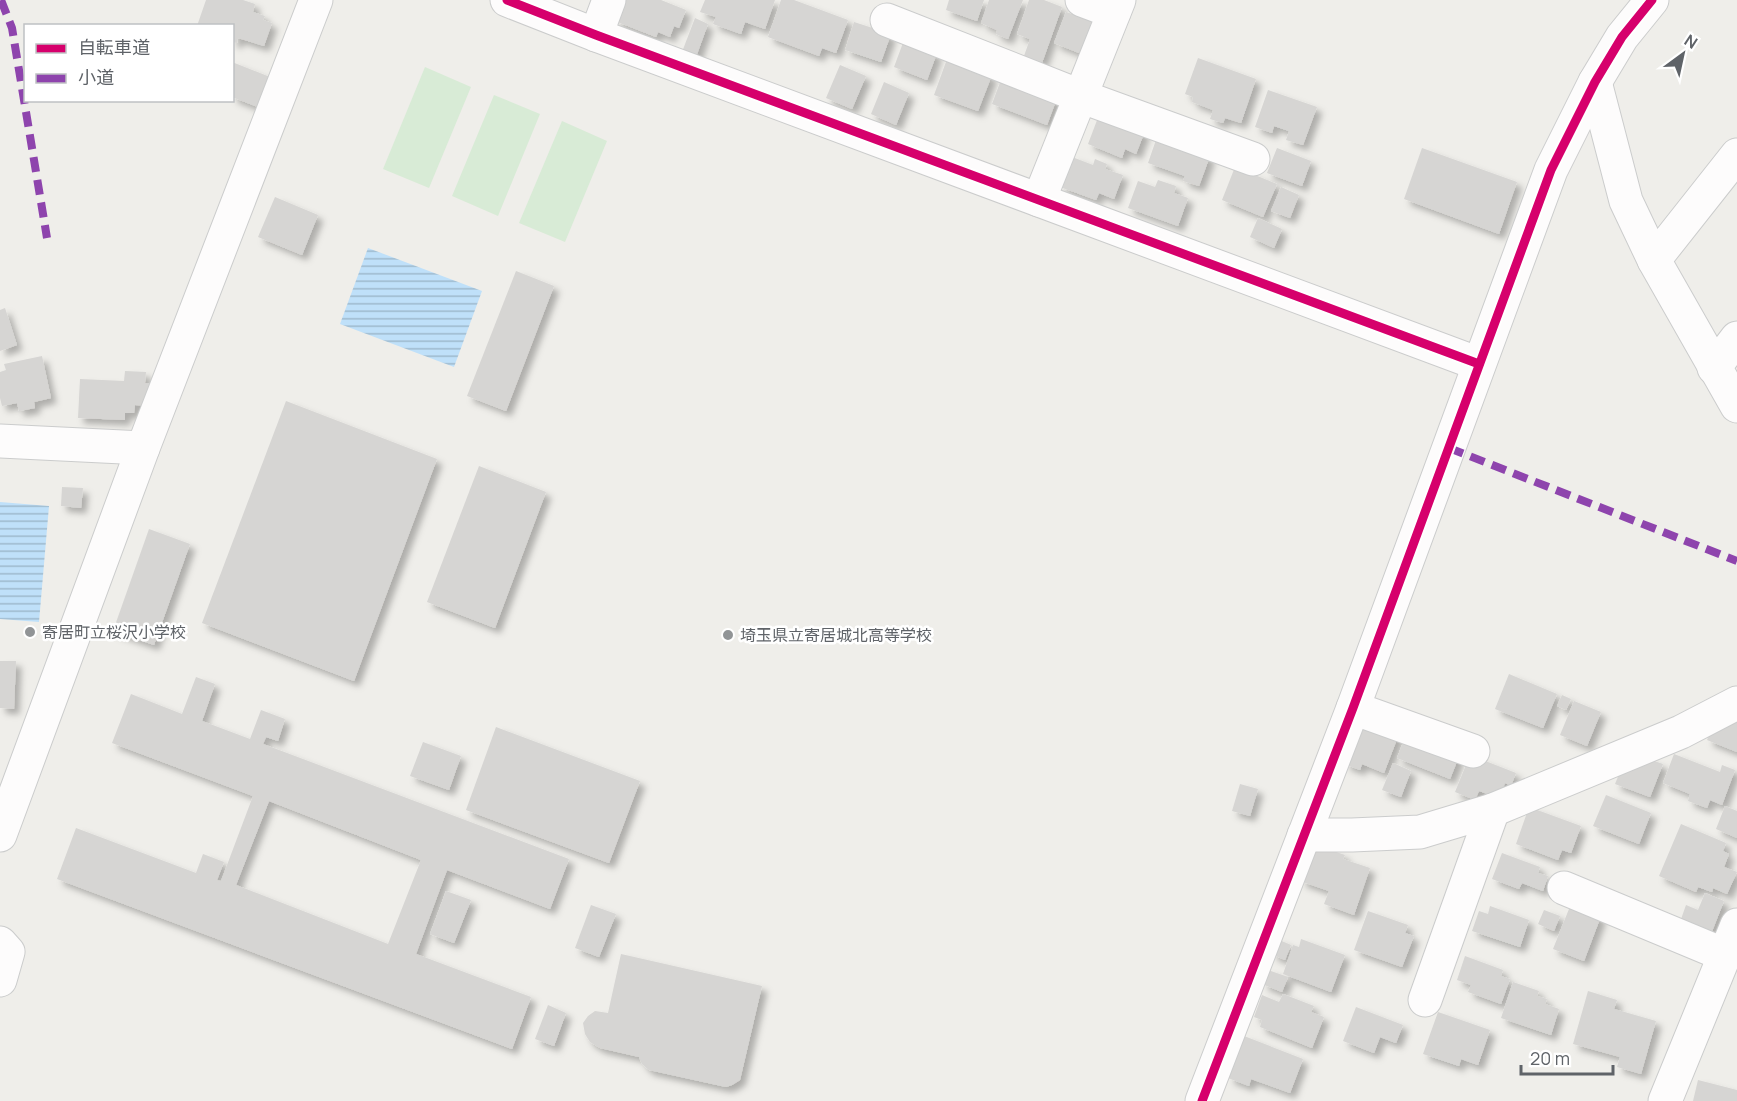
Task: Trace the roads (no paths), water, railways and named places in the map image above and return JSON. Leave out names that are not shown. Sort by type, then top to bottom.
[{"type":"street","points":[[0,835],[143,448],[316,0]]},
{"type":"street","points":[[507,0],[1479,364]]},
{"type":"street","points":[[596,35],[609,0]]},
{"type":"street","points":[[1039,200],[1117,6],[1082,0]]},
{"type":"street","points":[[1202,1101],[1353,708],[1551,170],[1595,82],[1622,37],[1652,0]]},
{"type":"street","points":[[887,20],[1080,96],[1253,159]]},
{"type":"street","points":[[1595,82],[1626,201],[1654,260],[1737,406]]},
{"type":"street","points":[[1654,260],[1737,155]]},
{"type":"street","points":[[1714,368],[1737,338]]},
{"type":"street","points":[[0,441],[143,448]]},
{"type":"street","points":[[1304,835],[1420,832],[1493,810],[1681,732],[1737,703]]},
{"type":"street","points":[[1353,708],[1473,751]]},
{"type":"street","points":[[1425,1000],[1493,810]]},
{"type":"street","points":[[1564,888],[1725,955]]},
{"type":"street","points":[[1665,1101],[1737,925]]},
{"type":"street","points":[[0,943],[8,952],[0,980]]},
{"type":"water","points":[[368,248],[482,291],[454,367],[340,324]]},
{"type":"water","points":[[0,502],[49,506],[39,622],[0,619]]},
{"type":"place","name":"寄居町立桜沢小学校","points":[[30,632]]},
{"type":"place","name":"埼玉県立寄居城北高等学校","points":[[728,635]]}]
